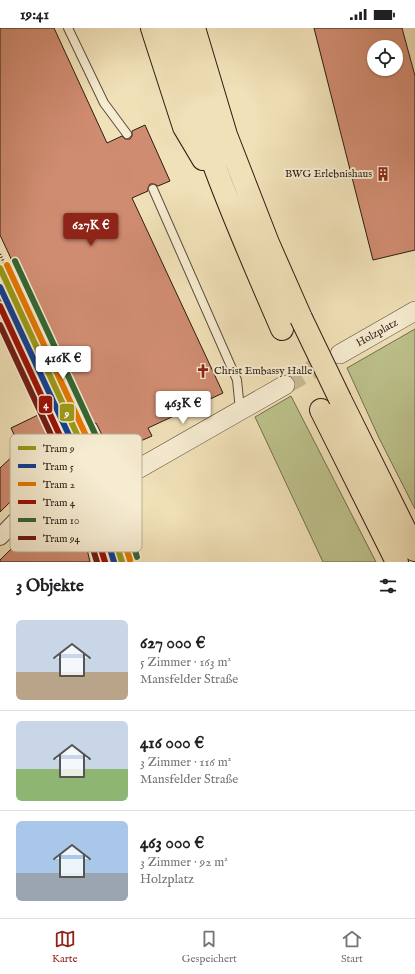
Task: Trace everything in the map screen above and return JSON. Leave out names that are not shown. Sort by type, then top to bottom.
[{"type":"main road","points":[[152,28],[184,127],[226,195]]},
{"type":"main road","points":[[173,28],[187,82],[213,162],[242,236],[282,329]]},
{"type":"main road","points":[[194,28],[226,135],[268,243],[301,318],[412,543]]},
{"type":"main road","points":[[203,28],[206,68]]},
{"type":"main road","points":[[242,236],[301,318]]},
{"type":"main road","points":[[321,410],[393,554]]},
{"type":"street","points":[[0,279],[72,434]]},
{"type":"street","name":"Holzplatz","points":[[340,354],[415,311]]},
{"type":"street","points":[[142,466],[285,385]]},
{"type":"street","points":[[0,537],[10,527]]},
{"type":"street","points":[[115,552],[118,562]]},
{"type":"lane","points":[[68,28],[104,103],[127,134]]},
{"type":"lane","points":[[153,189],[238,380],[240,410]]},
{"type":"path","points":[[0,324],[53,434]]},
{"type":"green space","points":[[415,329],[415,509],[379,438],[347,368]]},
{"type":"green space","points":[[291,396],[376,562],[323,562],[255,417]]},
{"type":"building","points":[[0,28],[54,28],[107,143],[122,136],[125,139],[130,139],[132,136],[132,131],[145,125],[170,181],[158,186],[150,184],[148,191],[132,198],[223,393],[148,428],[152,436],[142,440],[142,434],[102,434],[96,423],[89,426],[0,235]]},
{"type":"building","name":"BWG Erlebnishaus","points":[[314,28],[402,28],[415,76],[415,250],[373,260]]},
{"type":"building","points":[[38,415],[47,434],[14,434],[11,428]]},
{"type":"building","points":[[10,459],[10,502],[0,512],[0,468]]},
{"type":"building","points":[[10,550],[10,552],[88,552],[90,562],[0,562],[0,560]]},
{"type":"tunnel","points":[[285,385],[335,356]]},
{"type":"tram line","name":"10","points":[[15,261],[95,434]]},
{"type":"tram line","name":"2","points":[[7,265],[85,434]]},
{"type":"tram line","name":"9","points":[[0,268],[77,434]]},
{"type":"tram line","name":"5","points":[[0,287],[68,434]]},
{"type":"tram line","name":"4","points":[[0,306],[59,434]]},
{"type":"tram line","name":"94","points":[[0,325],[51,434]]},
{"type":"tram line","name":"94","points":[[94,552],[97,562]]},
{"type":"tram line","name":"4","points":[[102,552],[105,562]]},
{"type":"tram line","name":"5","points":[[111,552],[114,562]]},
{"type":"tram line","name":"9","points":[[119,552],[122,562]]},
{"type":"tram line","name":"2","points":[[127,552],[130,560]]},
{"type":"tram line","name":"10","points":[[135,552],[137,557]]},
{"type":"place","name":"BWG Erlebnishaus","points":[[383,174]]},
{"type":"place","name":"Christ Embassy Halle","points":[[203,371]]}]
